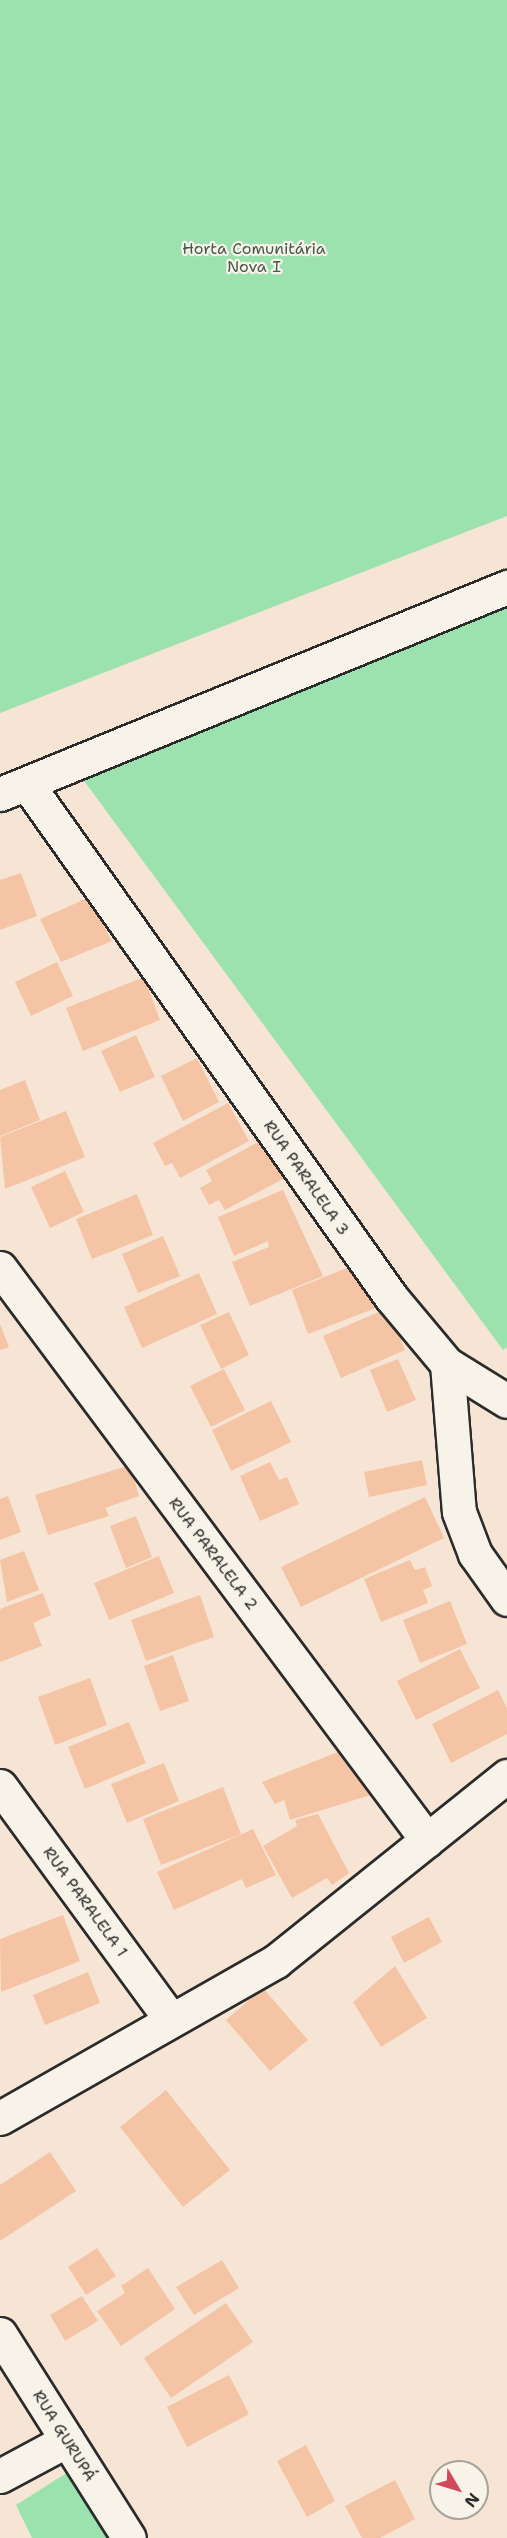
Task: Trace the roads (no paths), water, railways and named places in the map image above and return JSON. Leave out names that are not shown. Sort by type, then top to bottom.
[{"type":"street","points":[[13,789],[507,587]]},
{"type":"street","name":"RUA PARALELA 3","points":[[13,789],[391,1297],[447,1364],[507,1401]]},
{"type":"street","name":"RUA PARALELA 2","points":[[0,1268],[427,1840]]},
{"type":"street","points":[[447,1364],[459,1512],[475,1554],[507,1599]]},
{"type":"street","points":[[0,2118],[170,2018],[276,1961],[507,1776]]},
{"type":"street","name":"RUA PARALELA 1","points":[[0,1786],[170,2018]]},
{"type":"street","name":"RUA GURUPÁ","points":[[0,2334],[129,2538]]},
{"type":"street","points":[[0,2476],[67,2440]]},
{"type":"park label","name":"Horta Comunitária Nova I","points":[[254,258]]}]
